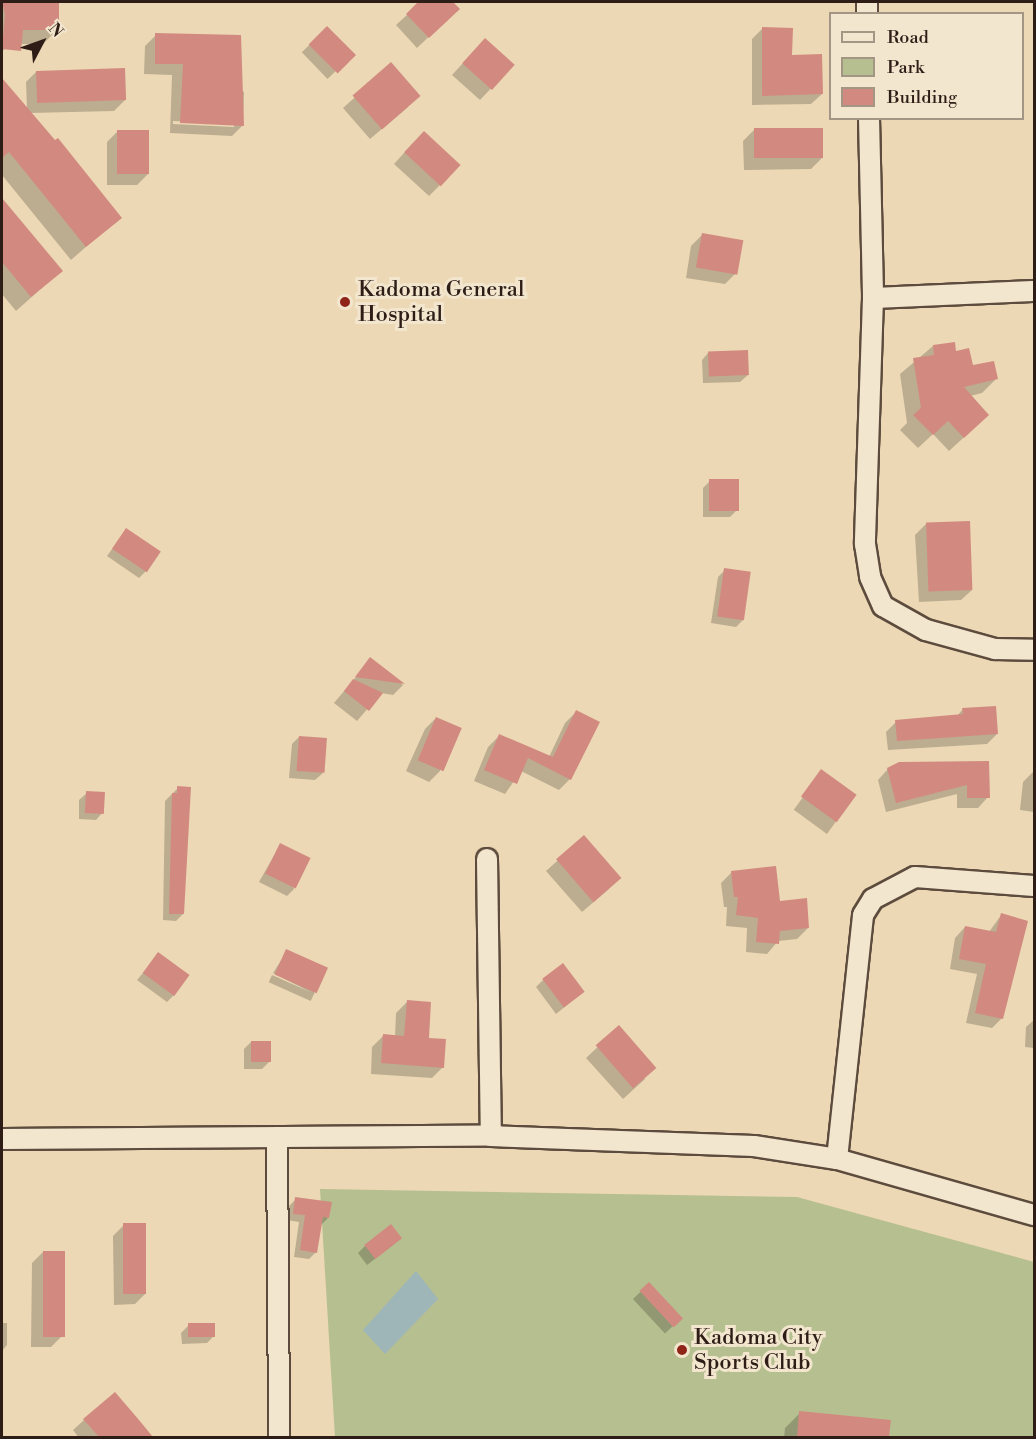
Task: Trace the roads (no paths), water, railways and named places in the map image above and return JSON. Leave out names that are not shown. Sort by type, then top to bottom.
[{"type":"street","points":[[869,120],[873,298],[865,544],[870,577],[884,606],[926,630],[994,649],[1035,650]]},
{"type":"street","points":[[873,298],[1035,291]]},
{"type":"street","points":[[486,860],[491,1136]]},
{"type":"street","points":[[837,1158],[863,915],[873,899],[915,877],[1035,886]]},
{"type":"street","points":[[2,1139],[491,1136],[754,1146],[837,1158],[1035,1215]]},
{"type":"street","points":[[277,1137],[279,1437]]},
{"type":"water","points":[[416,1271],[438,1299],[385,1354],[363,1330]]},
{"type":"place","name":"Kadoma General Hospital","points":[[345,302]]},
{"type":"place","name":"Kadoma City Sports Club","points":[[682,1350]]}]
